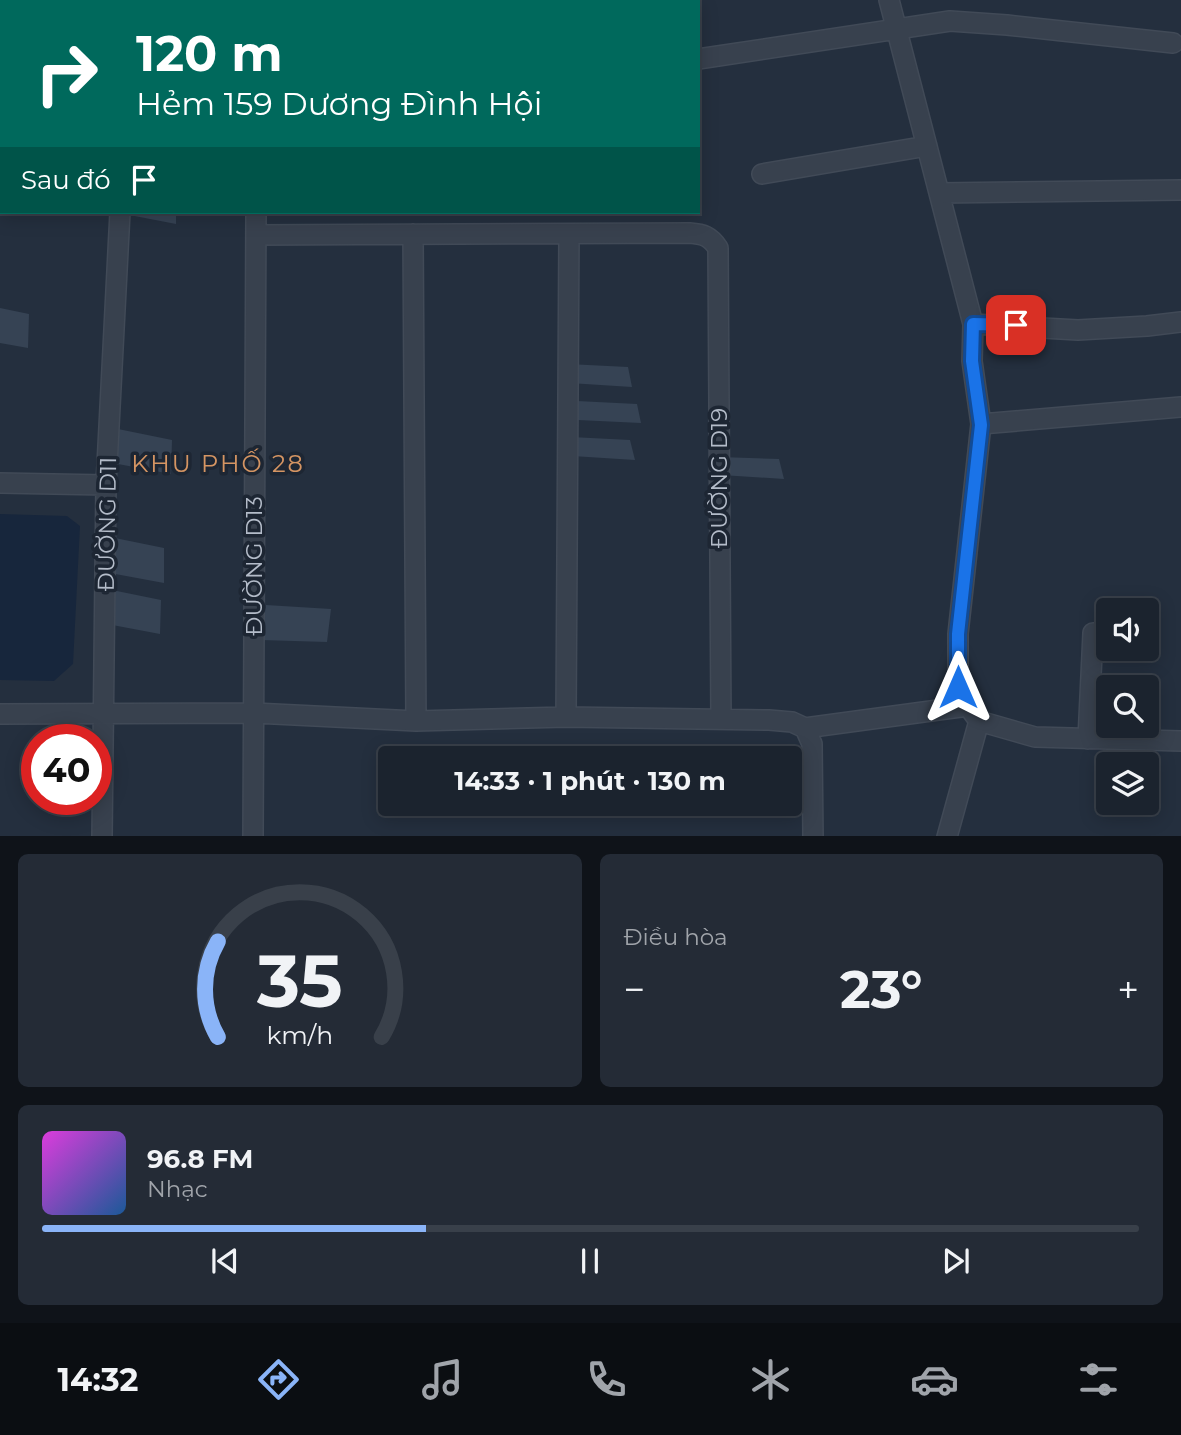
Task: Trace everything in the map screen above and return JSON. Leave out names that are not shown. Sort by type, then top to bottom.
[{"type":"street","points":[[889,0],[973,324],[972,361],[981,425],[958,634],[958,687],[973,713],[947,836]]},
{"type":"street","points":[[700,59],[950,21],[1173,43]]},
{"type":"street","points":[[762,174],[927,146]]},
{"type":"street","points":[[940,193],[1181,190]]},
{"type":"street","name":"ĐƯỜNG D11","points":[[102,836],[106,485],[120,214]]},
{"type":"street","name":"ĐƯỜNG D13","points":[[253,836],[256,214]]},
{"type":"street","points":[[413,234],[416,720]]},
{"type":"street","points":[[256,235],[569,234],[566,374],[566,718]]},
{"type":"street","name":"ĐƯỜNG D19","points":[[569,234],[703,234],[712,239],[718,248],[721,719]]},
{"type":"street","points":[[973,324],[1078,330],[1181,322]]},
{"type":"street","points":[[981,425],[1181,407]]},
{"type":"street","points":[[0,482],[106,485]]},
{"type":"street","points":[[1088,739],[1093,632]]},
{"type":"street","points":[[0,715],[254,713],[416,720],[721,719],[792,722],[805,728],[973,713],[1035,737],[1181,741]]},
{"type":"street","points":[[805,728],[812,744],[813,836]]},
{"type":"water","points":[[0,514],[67,516],[80,526],[73,664],[54,681],[0,680]]},
{"type":"building","points":[[124,214],[176,214],[176,224]]},
{"type":"building","points":[[0,308],[29,314],[28,348],[0,343]]},
{"type":"building","points":[[568,364],[628,367],[632,387],[569,383]]},
{"type":"building","points":[[577,401],[637,404],[641,423],[578,420]]},
{"type":"building","points":[[118,429],[172,440],[171,474],[118,464]]},
{"type":"building","points":[[571,437],[630,440],[635,460],[572,456]]},
{"type":"building","points":[[720,457],[779,459],[784,479],[721,475]]},
{"type":"building","points":[[110,537],[164,548],[164,583],[110,573]]},
{"type":"building","points":[[107,589],[161,600],[160,634],[107,624]]},
{"type":"building","points":[[266,605],[331,609],[327,642],[261,640]]},
{"type":"district","name":"KHU PHỐ 28","points":[[218,464]]},
{"type":"route","points":[[958,687],[958,634],[981,425],[972,361],[973,324],[1016,325]]}]
